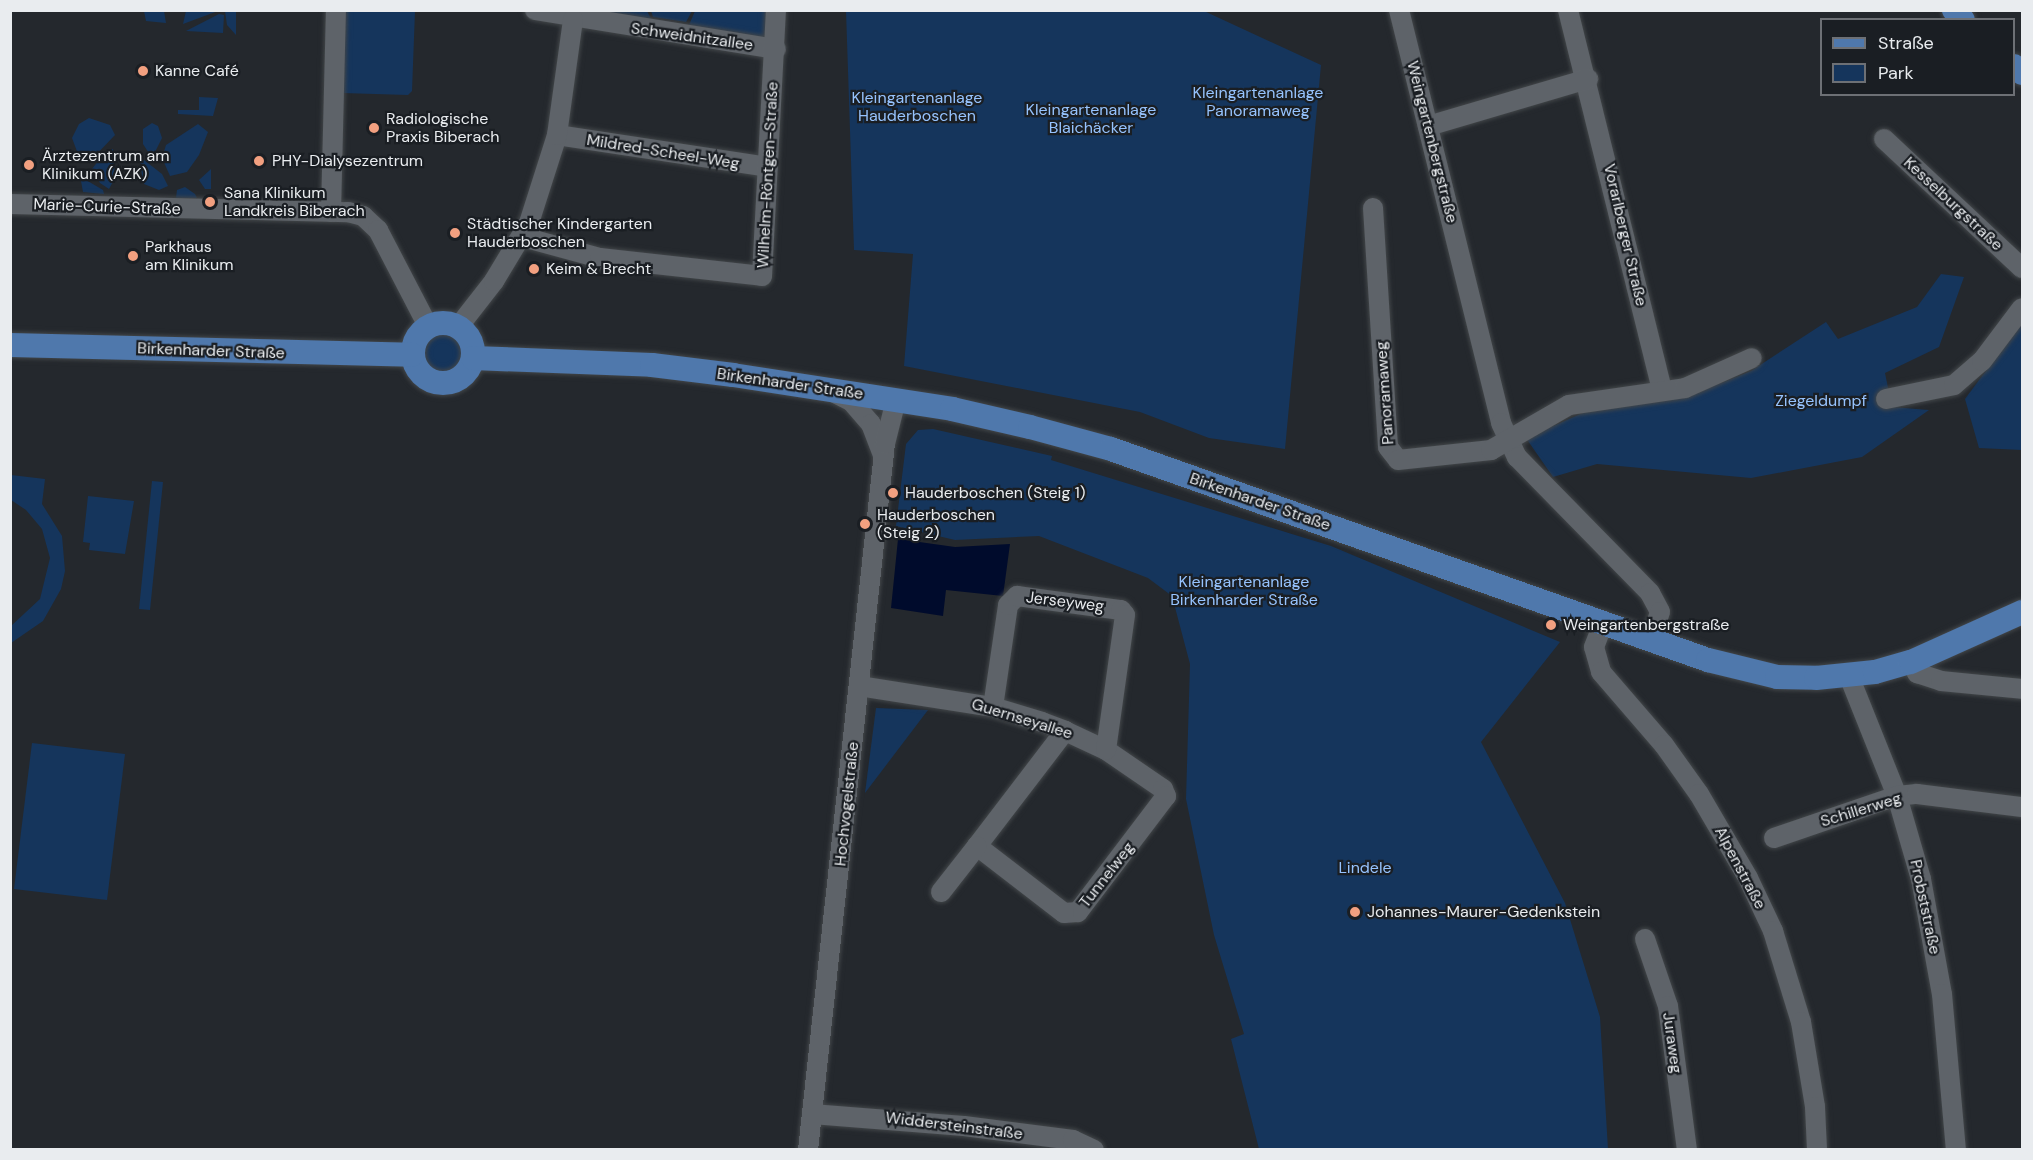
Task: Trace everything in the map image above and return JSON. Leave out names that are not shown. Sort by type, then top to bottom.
[{"type":"main road","points":[[444,322],[459,326],[471,340],[473,358],[464,375],[438,383],[420,374],[412,355],[416,338],[428,326],[444,322]]},
{"type":"main road","name":"Birkenharder Straße","points":[[10,345],[412,355]]},
{"type":"main road","name":"Birkenharder Straße","points":[[473,358],[651,366],[952,409],[1111,449],[1604,621],[1708,660],[1777,677],[1849,676],[1911,662],[2022,612]]},
{"type":"street","points":[[331,212],[336,10]]},
{"type":"street","name":"Schweidnitzallee","points":[[535,10],[573,19],[776,49]]},
{"type":"street","name":"Wilhelm-Röntgen-Straße","points":[[523,237],[600,258],[762,276],[776,49],[776,10]]},
{"type":"street","name":"Weingartenbergstraße","points":[[1399,10],[1509,441],[1516,457],[1549,494],[1650,593],[1660,612],[1652,639]]},
{"type":"street","name":"Vorarlberger Straße","points":[[1568,10],[1588,80],[1662,390]]},
{"type":"street","points":[[459,326],[523,237],[557,135],[573,19]]},
{"type":"street","points":[[1428,126],[1588,80]]},
{"type":"street","name":"Mildred-Scheel-Weg","points":[[557,135],[768,167]]},
{"type":"street","name":"Kesselburgstraße","points":[[1884,139],[2022,268]]},
{"type":"street","name":"Marie-Curie-Straße","points":[[10,204],[331,212],[363,216],[378,230],[428,326]]},
{"type":"street","name":"Panoramaweg","points":[[1373,208],[1389,453],[1405,461],[1491,450],[1509,441]]},
{"type":"street","points":[[1886,399],[1954,385],[1982,361],[2022,308]]},
{"type":"street","points":[[1509,441],[1569,405],[1662,390],[1712,379],[1752,358]]},
{"type":"street","name":"Hochvogelstraße","points":[[831,390],[850,401],[870,424],[884,458]]},
{"type":"street","name":"Hochvogelstraße","points":[[808,1149],[884,458],[896,400]]},
{"type":"street","name":"Jerseyweg","points":[[993,707],[1008,605],[1017,596],[1121,610],[1125,615],[1106,750]]},
{"type":"street","name":"Alpenstraße","points":[[1604,621],[1594,647],[1601,672],[1664,745],[1699,795],[1748,878],[1773,931],[1801,1022],[1815,1107],[1817,1149]]},
{"type":"street","points":[[1911,662],[1917,673],[1941,681],[2022,689]]},
{"type":"street","name":"Probststraße","points":[[1849,676],[1897,796],[1935,943],[1956,1149]]},
{"type":"street","name":"Guernseyallee","points":[[859,686],[993,707],[1065,731],[1106,750],[1163,789],[1166,796]]},
{"type":"street","points":[[941,892],[1065,731]]},
{"type":"street","name":"Schillerweg","points":[[1774,838],[1897,796],[1917,794],[2022,807]]},
{"type":"street","name":"Tunnelweg","points":[[977,846],[1064,913],[1078,912],[1166,796]]},
{"type":"street","name":"Juraweg","points":[[1645,939],[1668,1006],[1687,1149]]},
{"type":"street","name":"Widdersteinstraße","points":[[812,1114],[964,1126],[1073,1140],[1094,1149]]},
{"type":"green space","points":[[186,10],[218,11],[183,24]]},
{"type":"green space","points":[[651,10],[692,11],[686,22],[653,17]]},
{"type":"green space","points":[[771,10],[764,40],[589,11],[647,11],[651,19],[689,25],[695,11]]},
{"type":"green space","points":[[144,11],[164,11],[166,23],[146,21]]},
{"type":"green space","points":[[225,11],[236,11],[236,35],[227,25]]},
{"type":"green space","points":[[345,11],[415,11],[412,91],[408,95],[342,93]]},
{"type":"green space","points":[[846,11],[1204,11],[1321,65],[1285,449],[1209,438],[1140,412],[904,366],[913,254],[854,250]]},
{"type":"green space","points":[[219,14],[224,15],[223,33],[186,31]]},
{"type":"green space","points":[[199,97],[218,98],[213,116],[178,114],[178,110],[199,110]]},
{"type":"green space","points":[[89,118],[110,125],[115,135],[94,157],[81,162],[72,138],[79,124]]},
{"type":"green space","points":[[152,123],[158,126],[162,138],[152,158],[143,144],[143,129]]},
{"type":"green space","points":[[198,124],[208,132],[199,155],[187,172],[170,176],[162,158],[166,145]]},
{"type":"green space","points":[[113,149],[115,178],[109,189],[100,183],[92,169],[106,151]]},
{"type":"green space","points":[[144,160],[162,174],[168,186],[159,190],[144,184],[140,165]]},
{"type":"green space","points":[[211,169],[211,189],[205,189],[199,180]]},
{"type":"green space","points":[[86,180],[103,190],[104,194],[83,192],[81,181]]},
{"type":"green space","points":[[185,187],[197,198],[176,198],[177,190]]},
{"type":"green space","name":"Ziegeldumpf","points":[[1941,274],[1964,277],[1939,347],[1885,373],[1892,407],[1929,410],[1862,457],[1751,478],[1597,464],[1553,477],[1526,438],[1594,408],[1691,395],[1751,371],[1826,322],[1838,339],[1917,307]]},
{"type":"green space","points":[[2022,322],[2022,450],[1979,448],[1965,399]]},
{"type":"green space","points":[[443,331],[459,338],[466,354],[459,370],[443,377],[427,370],[420,354],[427,338]]},
{"type":"green space","name":"Lindele","points":[[933,429],[1052,456],[1051,460],[1331,546],[1560,642],[1481,742],[1565,903],[1600,1017],[1608,1149],[1259,1149],[1231,1039],[1244,1034],[1214,935],[1186,799],[1190,664],[1172,596],[1148,578],[1039,536],[955,540],[896,526],[906,444],[918,430]]},
{"type":"green space","points":[[11,475],[45,479],[42,504],[62,536],[65,571],[61,589],[43,621],[11,643],[11,626],[40,599],[50,558],[42,529],[26,510],[11,500]]},
{"type":"green space","points":[[152,481],[163,482],[150,610],[139,609]]},
{"type":"green space","points":[[88,496],[134,501],[125,554],[89,550],[90,543],[83,542]]},
{"type":"green space","points":[[876,708],[928,710],[865,793]]},
{"type":"green space","points":[[32,743],[125,754],[107,900],[14,889]]},
{"type":"shaded area","points":[[898,539],[955,547],[1010,544],[1003,596],[946,590],[943,616],[891,608]]},
{"type":"place","name":"Kanne Café","points":[[143,71]]},
{"type":"place","name":"Radiologische Praxis Biberach","points":[[374,128]]},
{"type":"place","name":"PHY-Dialysezentrum","points":[[259,161]]},
{"type":"place","name":"Ärztezentrum am Klinikum (AZK)","points":[[29,165]]},
{"type":"place","name":"Sana Klinikum Landkreis Biberach","points":[[210,202]]},
{"type":"place","name":"Städtischer Kindergarten Hauderboschen","points":[[455,233]]},
{"type":"place","name":"Parkhaus am Klinikum","points":[[133,256]]},
{"type":"place","name":"Keim & Brecht","points":[[534,269]]},
{"type":"place","name":"Hauderboschen (Steig 1)","points":[[893,493]]},
{"type":"place","name":"Hauderboschen (Steig 2)","points":[[865,524]]},
{"type":"place","name":"Weingartenbergstraße","points":[[1551,625]]},
{"type":"place","name":"Johannes-Maurer-Gedenkstein","points":[[1355,912]]},
{"type":"park label","name":"Kleingartenanlage Panoramaweg","points":[[1258,102]]},
{"type":"park label","name":"Kleingartenanlage Hauderboschen","points":[[917,107]]},
{"type":"park label","name":"Kleingartenanlage Blaichäcker","points":[[1091,119]]},
{"type":"park label","name":"Kleingartenanlage Birkenharder Straße","points":[[1244,591]]}]
